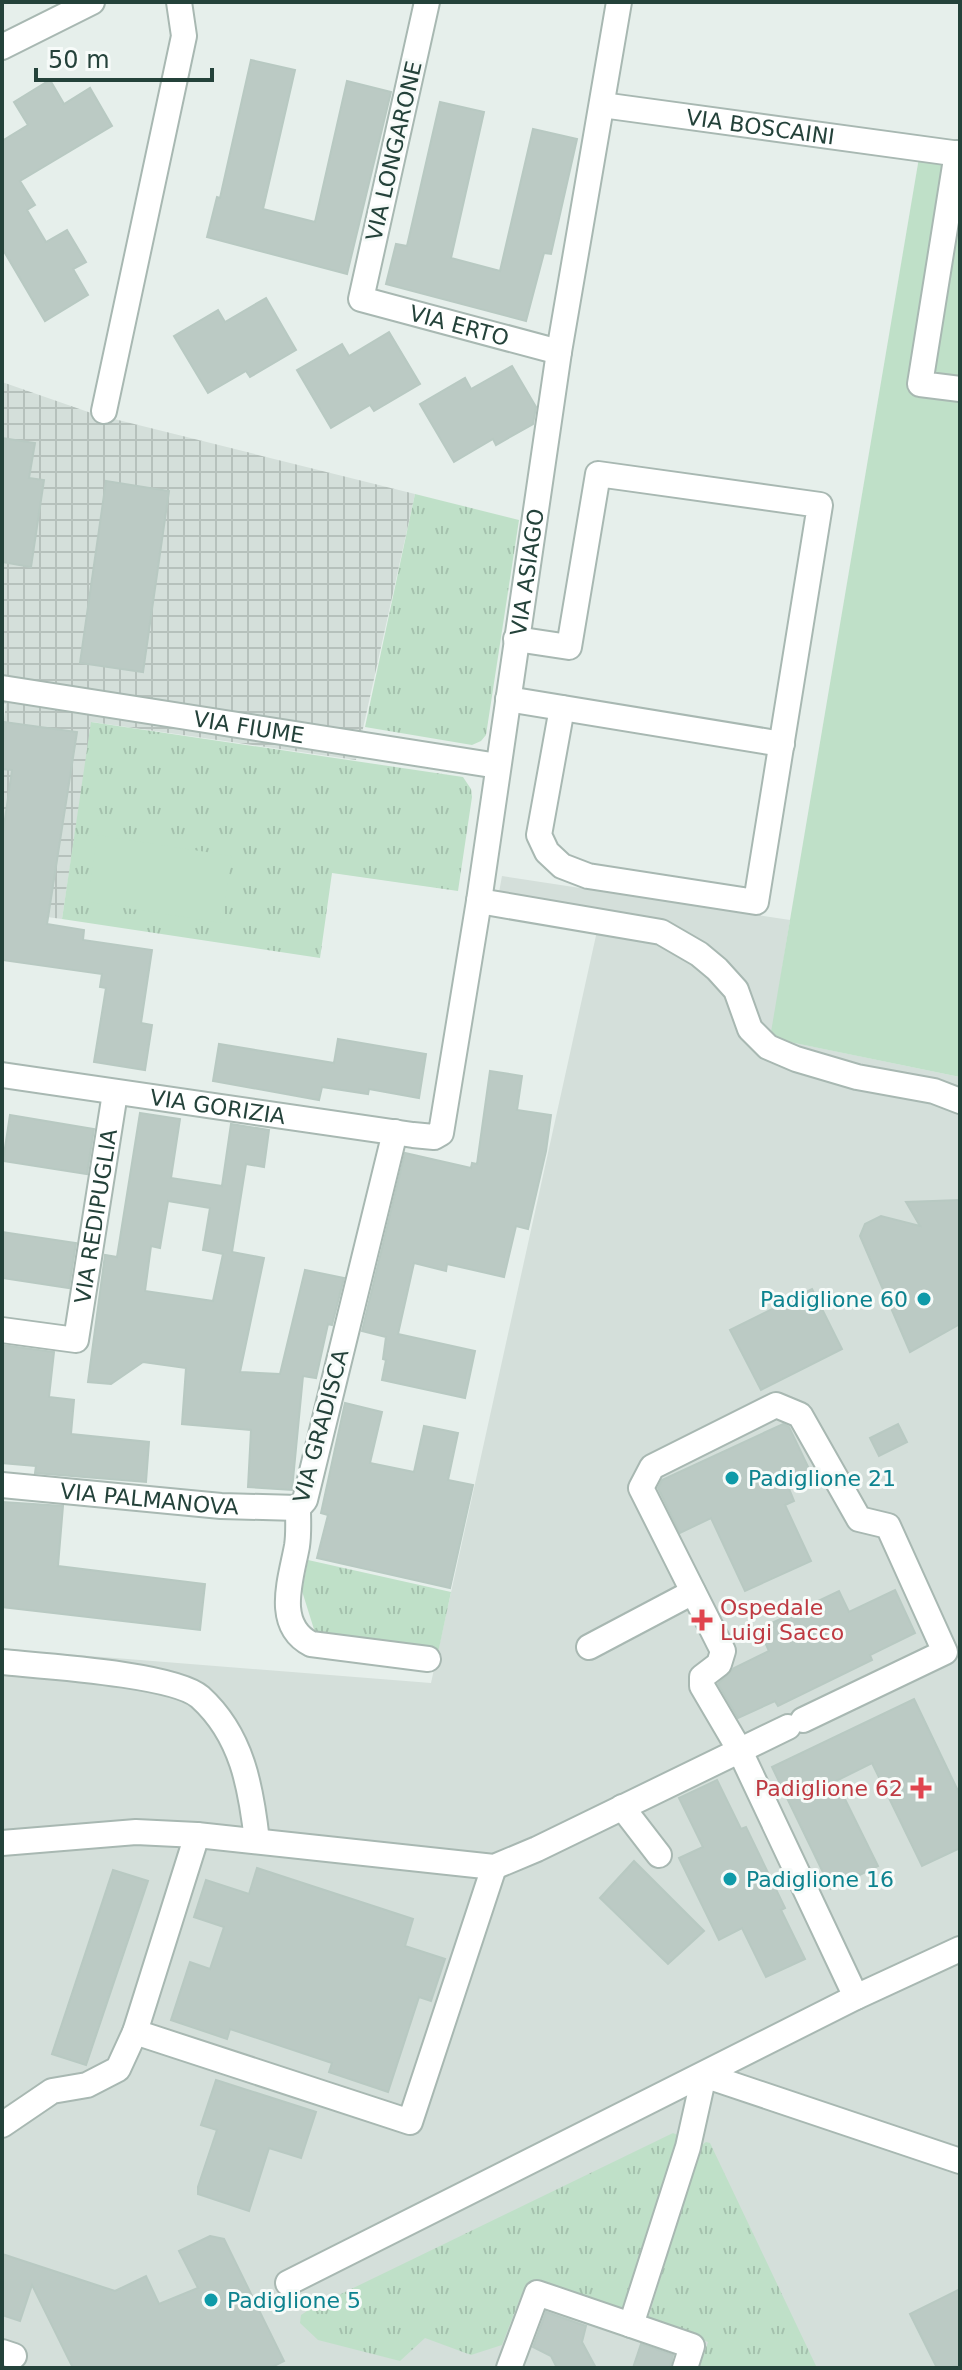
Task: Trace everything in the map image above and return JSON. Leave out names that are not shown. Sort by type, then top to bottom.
[{"type":"street","points":[[2,47],[92,2]]},
{"type":"street","points":[[104,411],[183,46],[184,23],[179,2]]},
{"type":"street","name":"VIA LONGARONE","points":[[361,299],[427,2]]},
{"type":"street","name":"VIA ASIAGO","points":[[434,1137],[441,1133],[444,1125],[559,352],[619,2]]},
{"type":"street","name":"VIA BOSCAINI","points":[[602,105],[958,154]]},
{"type":"street","points":[[958,154],[920,384],[960,389]]},
{"type":"street","name":"VIA ERTO","points":[[361,299],[559,352]]},
{"type":"street","points":[[516,639],[569,647],[598,474],[820,505],[756,902],[588,876],[562,866],[547,852],[539,835],[562,708]]},
{"type":"street","name":"VIA FIUME","points":[[2,688],[498,766]]},
{"type":"street","points":[[508,699],[782,744]]},
{"type":"street","points":[[479,901],[661,932],[699,954],[717,969],[736,990],[750,1029],[768,1047],[796,1059],[857,1077],[934,1091],[960,1101]]},
{"type":"street","name":"VIA GORIZIA","points":[[2,1075],[434,1137]]},
{"type":"street","name":"VIA REDIPUGLIA","points":[[2,1330],[76,1340],[115,1093]]},
{"type":"street","name":"VIA GRADISCA","points":[[395,1132],[305,1500],[298,1508],[298,1541],[287,1607],[293,1630],[311,1644],[428,1659]]},
{"type":"street","points":[[2,1843],[136,1832],[197,1835],[494,1867],[739,1749],[945,1652],[888,1526],[859,1519],[800,1415],[776,1405],[652,1467],[641,1488],[723,1651],[719,1664],[702,1677],[702,1686],[739,1749],[856,1997]]},
{"type":"street","name":"VIA PALMANOVA","points":[[2,1485],[221,1506],[298,1508]]},
{"type":"street","points":[[589,1647],[693,1592]]},
{"type":"street","points":[[2,1662],[144,1679],[177,1686],[198,1696],[228,1727],[239,1754],[255,1813],[257,1841]]},
{"type":"street","points":[[622,1807],[659,1855]]},
{"type":"street","points":[[2,2125],[52,2091],[87,2085],[118,2069],[135,2032],[197,1835]]},
{"type":"street","points":[[135,2032],[410,2122],[494,1867]]},
{"type":"street","points":[[288,2283],[856,1997],[960,1949]]},
{"type":"street","points":[[704,2075],[960,2161]]},
{"type":"street","points":[[631,2325],[688,2147],[704,2075]]},
{"type":"street","points":[[509,2368],[537,2293],[692,2346],[685,2368]]},
{"type":"shaded area","points":[[2,382],[94,414],[415,494],[356,760],[92,722],[62,919],[2,911],[2,734],[6,704],[2,703]]},
{"type":"shaded area","name":"Ospedale Luigi Sacco","points":[[502,876],[790,920],[771,1038],[960,1077],[960,2368],[2,2368],[2,1649],[431,1683],[597,931],[495,914]]},
{"type":"green space","points":[[922,140],[960,146],[960,1077],[770,1038]]},
{"type":"green space","points":[[415,494],[519,520],[486,735],[472,745],[365,727]]},
{"type":"green space","points":[[91,722],[463,777],[472,797],[458,891],[332,873],[320,958],[62,919]]},
{"type":"green space","points":[[97,835],[232,856],[222,923],[87,902]]},
{"type":"green space","points":[[308,1560],[451,1592],[438,1653],[317,1639],[302,1591]]},
{"type":"green space","points":[[673,2133],[680,2136],[623,2310],[537,2284],[521,2296],[502,2345],[471,2355],[425,2338],[400,2361],[318,2340],[300,2323],[301,2315],[310,2309]]},
{"type":"green space","points":[[706,2142],[710,2143],[817,2368],[699,2368],[708,2342],[648,2319],[697,2158]]},
{"type":"building","points":[[251,60],[295,70],[263,209],[315,222],[347,81],[391,92],[347,274],[207,237],[217,197],[220,198]]},
{"type":"building","points":[[50,80],[64,104],[90,88],[112,126],[20,181],[35,205],[27,210],[46,242],[67,230],[86,262],[73,269],[88,295],[45,321],[2,248],[2,141],[28,125],[14,102]]},
{"type":"building","points":[[440,102],[484,112],[451,258],[500,271],[533,129],[577,139],[551,254],[544,253],[526,321],[386,284],[396,244],[407,246]]},
{"type":"building","points":[[266,298],[296,350],[250,377],[246,371],[208,393],[174,336],[218,310],[225,322]]},
{"type":"building","points":[[389,332],[420,384],[374,411],[370,405],[331,428],[297,370],[342,344],[349,356]]},
{"type":"building","points":[[512,366],[536,407],[533,424],[496,445],[493,439],[454,462],[420,404],[465,378],[471,389]]},
{"type":"building","points":[[2,438],[35,443],[29,478],[44,480],[31,567],[2,562]]},
{"type":"building","points":[[106,481],[169,491],[143,672],[80,663]]},
{"type":"building","points":[[4,722],[77,732],[47,924],[84,930],[83,940],[152,950],[141,1023],[152,1025],[145,1070],[94,1062],[106,988],[100,987],[102,974],[2,960],[2,840],[12,770],[2,769]]},
{"type":"building","points":[[338,1039],[426,1054],[419,1098],[369,1089],[368,1094],[322,1087],[319,1100],[213,1081],[219,1044],[334,1063]]},
{"type":"building","points":[[490,1071],[522,1076],[517,1110],[551,1115],[528,1229],[516,1226],[504,1277],[447,1264],[446,1271],[414,1263],[398,1334],[475,1351],[465,1398],[382,1380],[386,1337],[362,1331],[405,1153],[471,1168],[472,1163],[477,1164]]},
{"type":"building","points":[[140,1113],[180,1119],[171,1178],[222,1186],[231,1124],[269,1130],[264,1167],[246,1164],[232,1252],[264,1258],[240,1372],[280,1374],[305,1270],[344,1278],[332,1325],[328,1324],[316,1378],[303,1376],[292,1490],[248,1487],[251,1430],[182,1424],[186,1368],[143,1362],[111,1384],[88,1382],[105,1255],[117,1257]],"holes":[[[168,1201],[210,1208],[203,1250],[223,1254],[213,1301],[145,1291],[151,1246],[160,1248]]]},
{"type":"building","points":[[10,1115],[94,1129],[87,1174],[3,1161]]},
{"type":"building","name":"Padiglione 60","points":[[960,1200],[960,1324],[910,1352],[860,1236],[865,1224],[881,1216],[920,1226],[906,1202]]},
{"type":"building","points":[[2,1232],[76,1243],[69,1288],[2,1278]]},
{"type":"building","points":[[812,1289],[842,1349],[761,1390],[730,1330]]},
{"type":"building","points":[[2,1345],[54,1352],[49,1397],[74,1400],[71,1434],[149,1442],[146,1482],[35,1473],[36,1466],[2,1463]]},
{"type":"building","points":[[345,1403],[382,1412],[370,1463],[414,1472],[424,1426],[458,1433],[448,1480],[473,1485],[450,1588],[317,1558],[328,1515],[321,1513]]},
{"type":"building","points":[[783,1424],[789,1427],[811,1473],[787,1484],[794,1501],[785,1505],[811,1561],[745,1591],[711,1518],[680,1533],[658,1488],[662,1480]]},
{"type":"building","points":[[898,1424],[907,1442],[879,1456],[870,1438]]},
{"type":"building","points":[[2,1502],[63,1506],[58,1566],[205,1584],[200,1630],[2,1607]]},
{"type":"building","points":[[895,1590],[915,1633],[870,1655],[872,1660],[778,1706],[775,1701],[738,1718],[718,1684],[734,1668],[769,1651],[759,1629],[839,1591],[849,1612]]},
{"type":"building","name":"Padiglione 62","points":[[914,1699],[960,1795],[960,1848],[922,1866],[872,1763],[836,1781],[878,1866],[831,1889],[772,1767]]},
{"type":"building","name":"Padiglione 16","points":[[717,1780],[741,1829],[746,1827],[785,1908],[781,1910],[805,1959],[766,1977],[742,1928],[719,1940],[679,1858],[703,1847],[679,1798]]},
{"type":"building","points":[[634,1861],[704,1931],[668,1964],[600,1898]]},
{"type":"building","points":[[257,1868],[413,1919],[405,1946],[445,1959],[431,2001],[419,1997],[388,2092],[329,2072],[332,2063],[230,2029],[227,2039],[171,2020],[190,1962],[210,1969],[224,1927],[194,1917],[206,1880],[249,1894]]},
{"type":"building","points":[[113,1870],[148,1881],[86,2065],[52,2054]]},
{"type":"building","points":[[216,2080],[316,2112],[301,2158],[269,2148],[249,2211],[198,2194],[217,2130],[201,2125]]},
{"type":"building","name":"Padiglione 5","points":[[210,2236],[224,2239],[284,2361],[270,2368],[73,2368],[32,2285],[20,2321],[2,2315],[2,2254],[115,2291],[146,2276],[159,2304],[198,2288],[179,2251]]},
{"type":"building","points":[[960,2289],[960,2364],[937,2368],[910,2314]]},
{"type":"building","points":[[546,2312],[586,2326],[582,2342],[596,2368],[557,2368],[551,2356],[533,2347]]},
{"type":"building","points":[[641,2344],[673,2355],[670,2368],[633,2368]]},
{"type":"place","name":"Padiglione 60","points":[[924,1299]]},
{"type":"place","name":"Padiglione 21","points":[[732,1478]]},
{"type":"place","name":"Ospedale Luigi Sacco","points":[[702,1620]]},
{"type":"place","name":"Padiglione 62","points":[[921,1788]]},
{"type":"place","name":"Padiglione 16","points":[[730,1879]]},
{"type":"place","name":"Padiglione 5","points":[[211,2300]]}]
